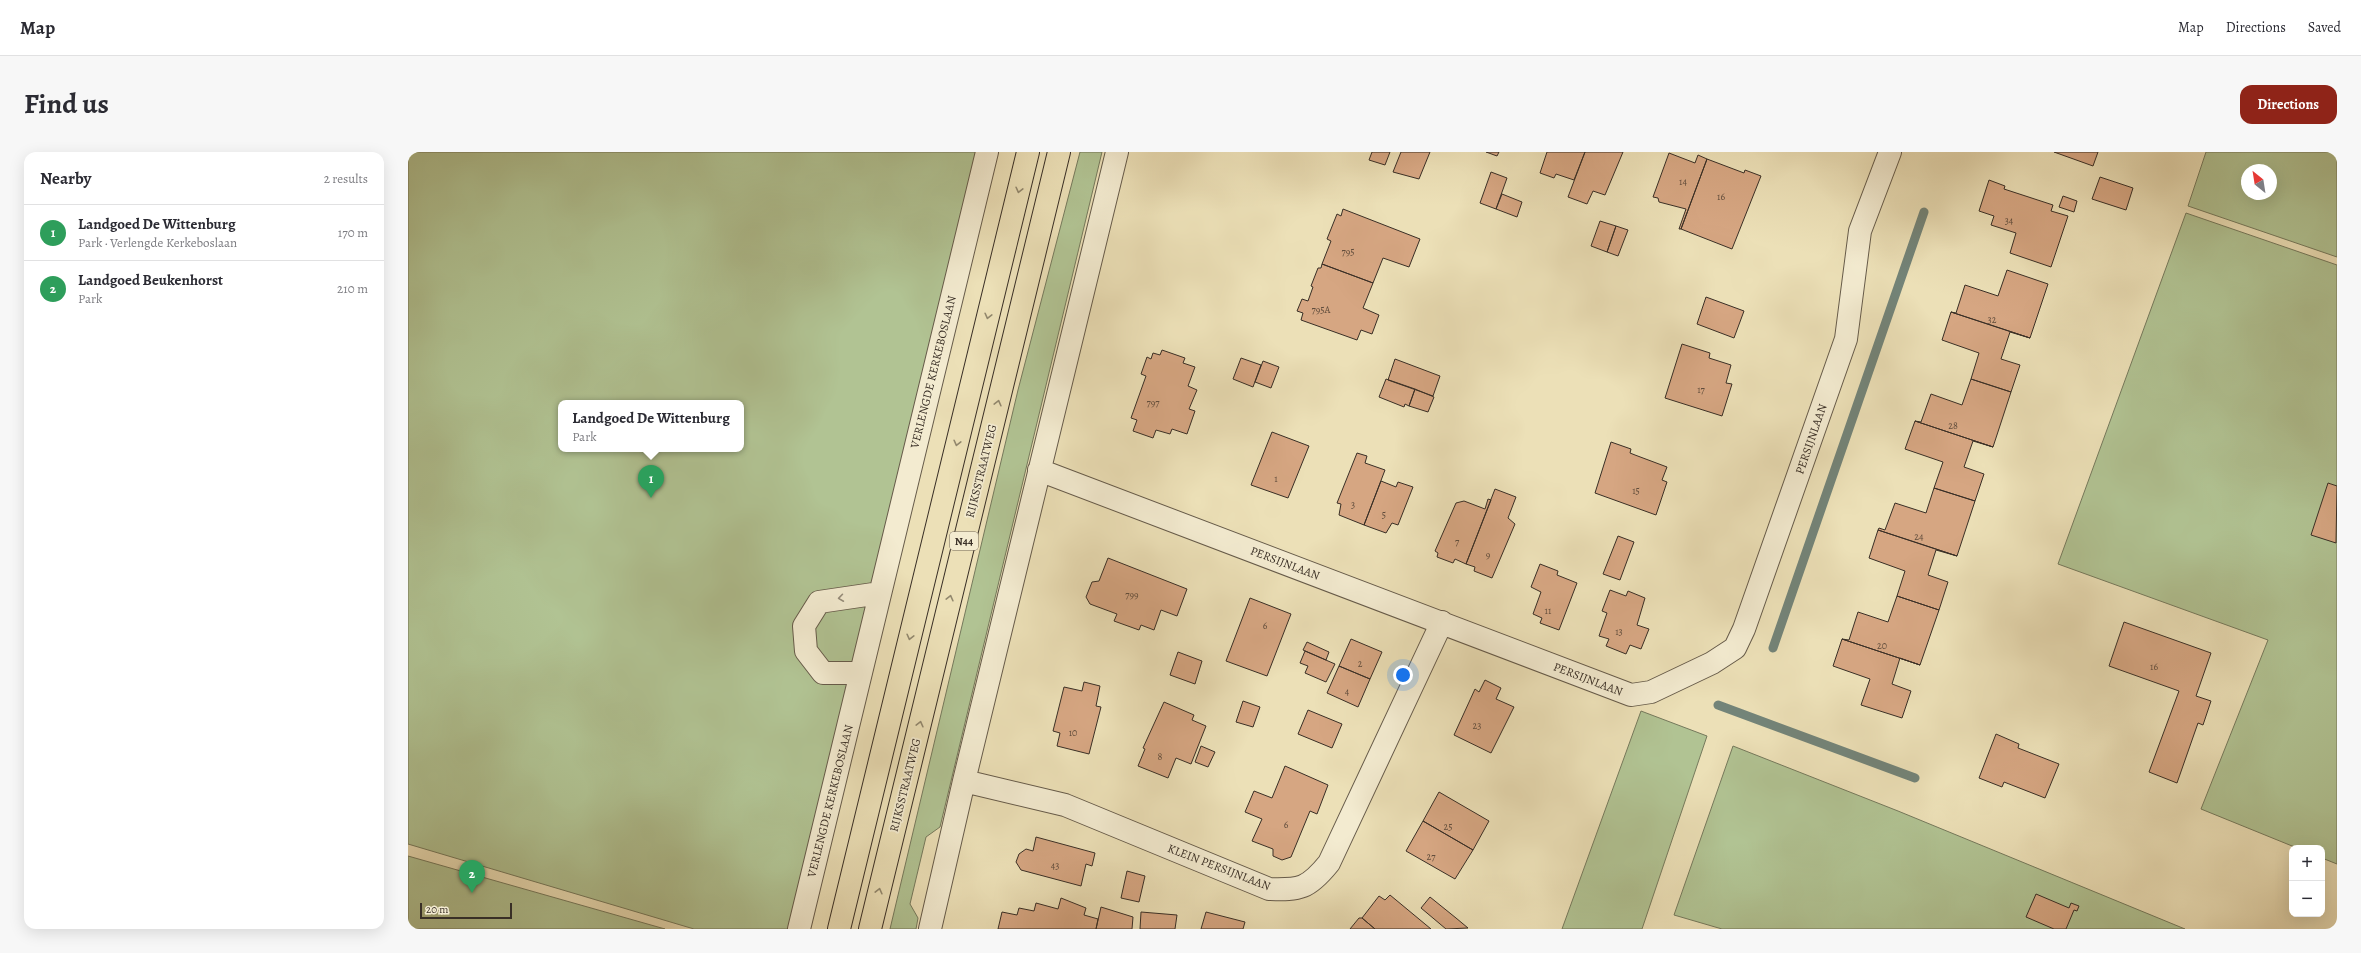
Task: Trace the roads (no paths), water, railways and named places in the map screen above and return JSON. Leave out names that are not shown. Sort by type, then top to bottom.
[{"type":"main road","name":"N44","points":[[839,929],[1028,152]]},
{"type":"main road","name":"RIJKSSTRAATWEG","points":[[870,929],[1059,152]]},
{"type":"street","name":"VERLENGDE KERKEBOSLAAN","points":[[799,929],[987,152]]},
{"type":"street","points":[[930,929],[964,781],[1117,152]]},
{"type":"street","name":"PERSIJNLAAN","points":[[1039,470],[1631,695],[1651,692],[1712,663],[1735,648],[1744,629],[1846,339],[1860,231],[1890,152]]},
{"type":"street","points":[[860,673],[823,673],[806,651],[804,626],[819,602],[880,593]]},
{"type":"street","name":"KLEIN PERSIJNLAAN","points":[[964,781],[1065,805],[1269,889],[1296,890],[1317,878],[1329,863],[1442,622]]},
{"type":"waterway","points":[[1773,648],[1924,212]]},
{"type":"waterway","points":[[1718,705],[1915,778]]},
{"type":"place","name":"Landgoed De Wittenburg","points":[[651,498]]},
{"type":"place","name":"Landgoed Beukenhorst","points":[[472,893]]}]
